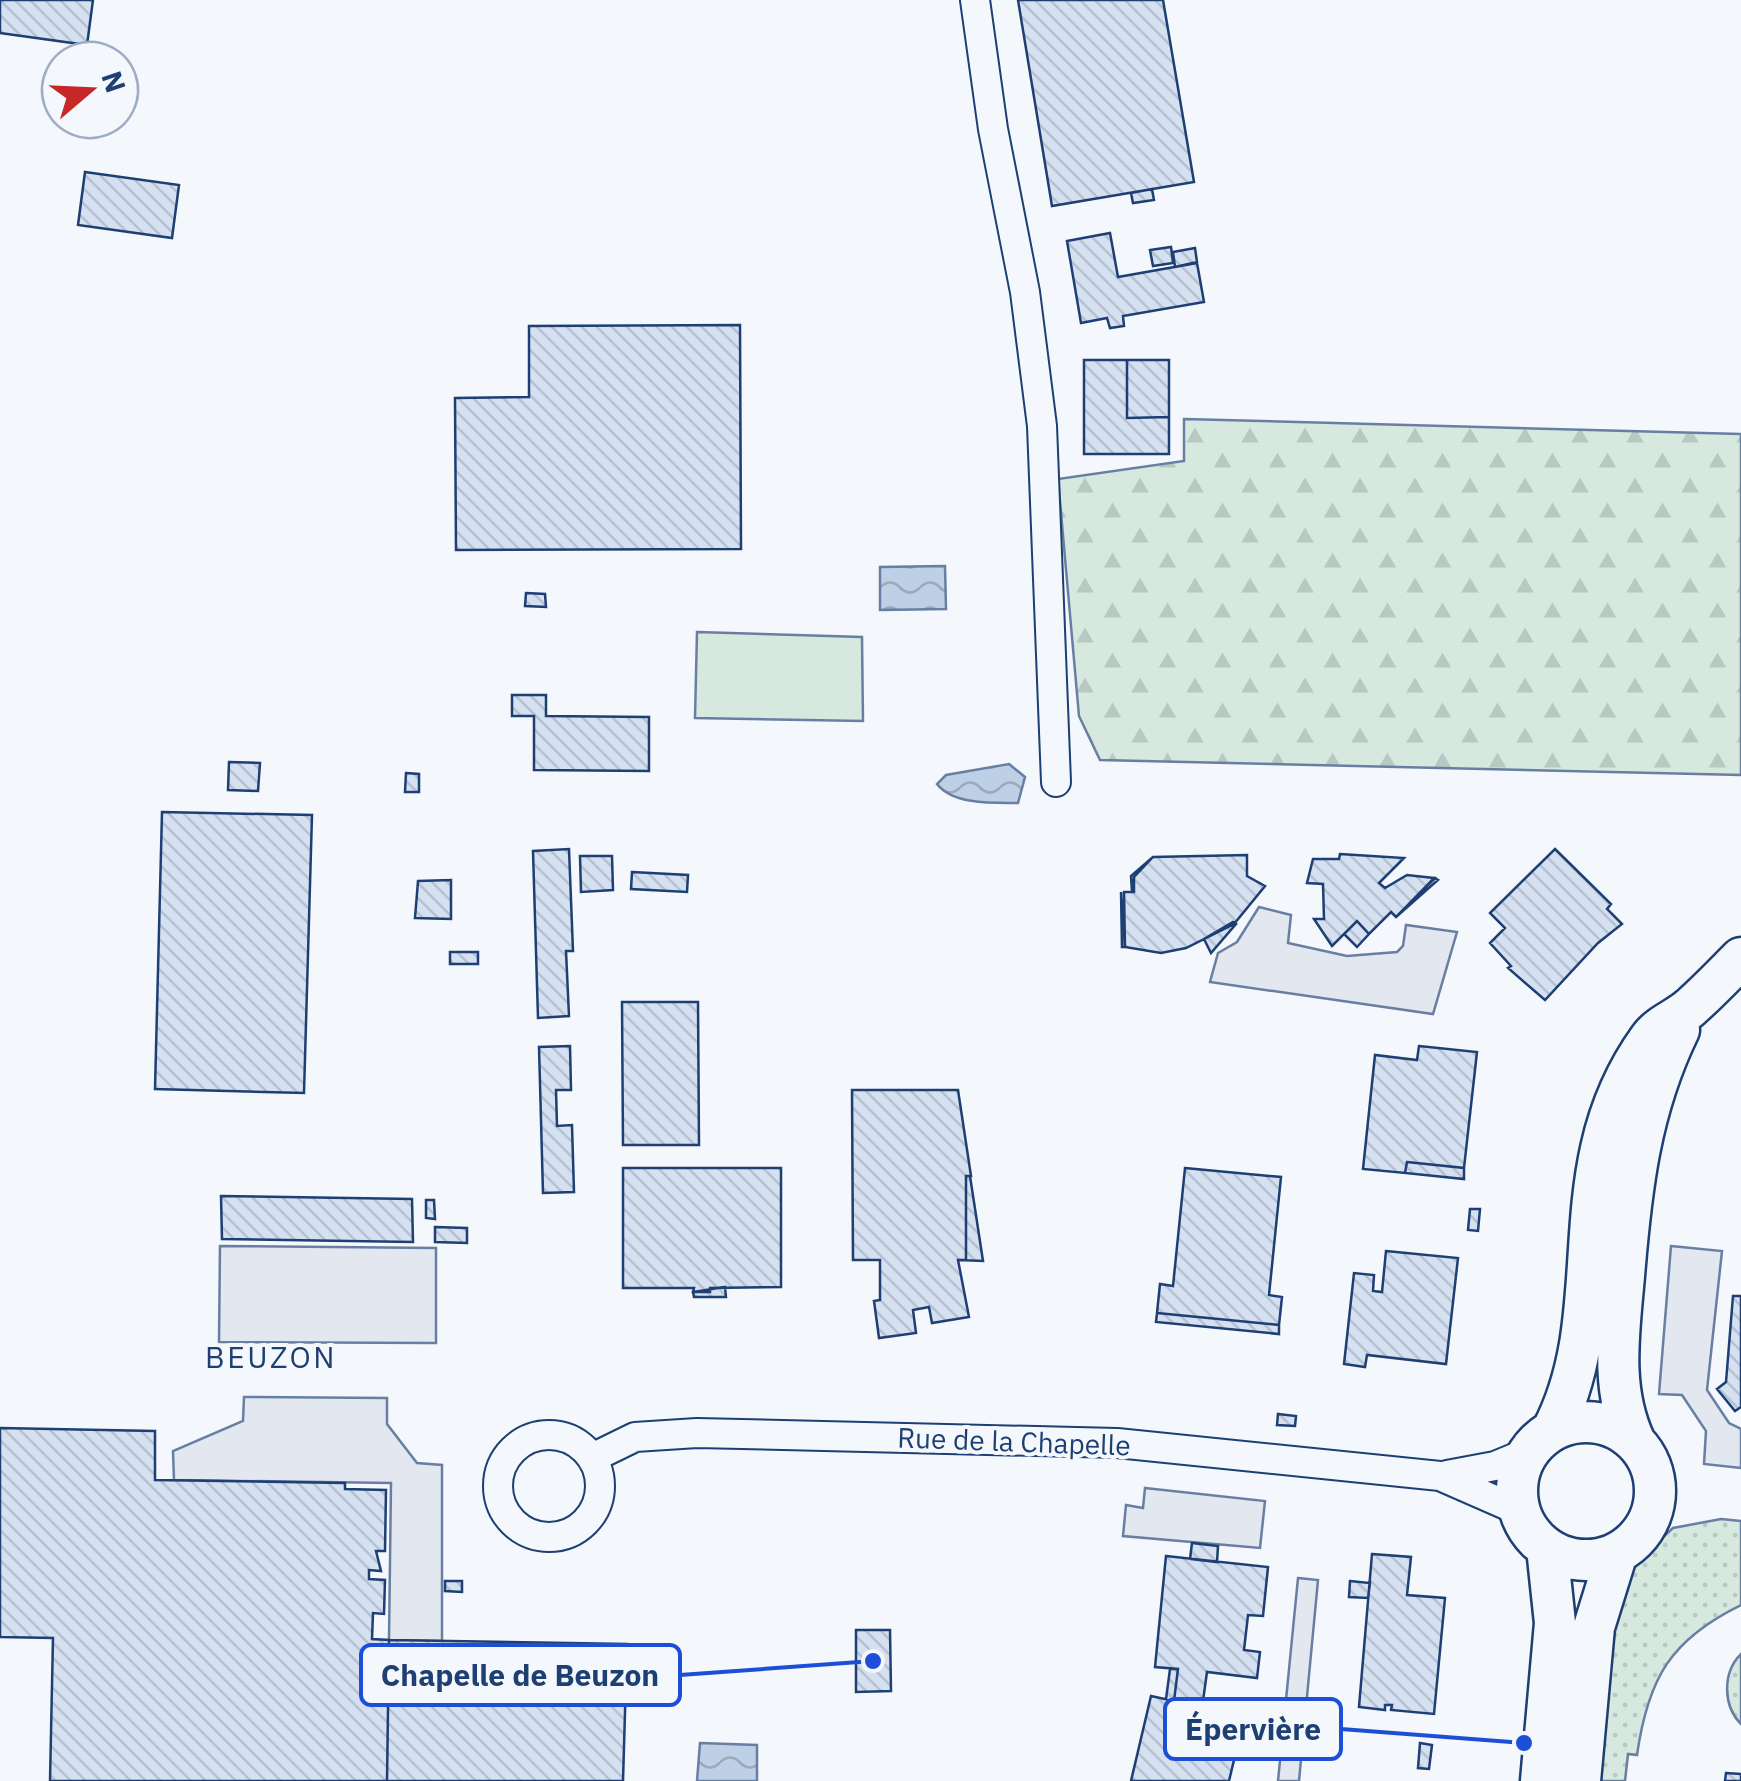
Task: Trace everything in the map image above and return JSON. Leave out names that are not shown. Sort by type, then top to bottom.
[{"type":"street","points":[[975,0],[1025,292],[1042,426],[1056,782]]},
{"type":"street","points":[[1617,1554],[1581,1560],[1547,1548],[1531,1532],[1520,1512],[1518,1481],[1574,1379],[1592,1181],[1608,1115],[1654,1033],[1690,1009],[1741,958]]},
{"type":"street","points":[[1580,1781],[1594,1627],[1617,1554],[1642,1532],[1654,1502],[1652,1469],[1635,1442],[1622,1407],[1617,1353],[1632,1186],[1647,1109],[1690,1009]]},
{"type":"street","points":[[1540,1442],[1573,1424],[1595,1423],[1617,1429],[1635,1442]]},
{"type":"street","name":"Rue de la Chapelle","points":[[592,1458],[622,1442],[650,1434],[956,1438],[1116,1443],[1440,1476],[1494,1466],[1540,1442]]},
{"type":"street","name":"Rue de la Chapelle","points":[[1440,1476],[1520,1512]]},
{"type":"street","points":[[1540,1781],[1555,1623],[1547,1548]]},
{"type":"green space","points":[[1184,419],[1741,434],[1741,775],[1100,760],[1079,716],[1058,479],[1184,461]]},
{"type":"green space","points":[[697,632],[862,637],[863,721],[695,718]]},
{"type":"green space","points":[[1721,1519],[1741,1521],[1741,1605],[1697,1632],[1667,1664],[1648,1704],[1637,1755],[1628,1754],[1625,1781],[1593,1781],[1604,1647],[1623,1574],[1673,1528]]},
{"type":"green space","points":[[1741,1654],[1741,1724],[1731,1708],[1727,1689],[1730,1670]]},
{"type":"shaded area","points":[[1259,907],[1291,915],[1288,943],[1347,956],[1397,952],[1403,946],[1406,925],[1457,932],[1433,1014],[1210,982],[1218,953],[1237,942]]},
{"type":"shaded area","points":[[220,1246],[436,1248],[436,1343],[219,1342]]},
{"type":"shaded area","points":[[1671,1246],[1722,1251],[1707,1390],[1729,1423],[1741,1429],[1741,1468],[1704,1464],[1706,1431],[1682,1395],[1659,1394]]},
{"type":"shaded area","points":[[244,1397],[387,1398],[387,1424],[417,1463],[442,1465],[442,1641],[389,1640],[391,1483],[174,1480],[173,1451],[243,1421]]},
{"type":"shaded area","points":[[1145,1488],[1265,1501],[1260,1548],[1123,1536],[1126,1505],[1143,1508]]},
{"type":"shaded area","points":[[1298,1578],[1318,1580],[1299,1781],[1278,1781]]},
{"type":"water","points":[[945,566],[946,609],[880,610],[880,567]]},
{"type":"water","points":[[1009,764],[1025,777],[1018,803],[963,799],[937,784],[946,775]]},
{"type":"water","points":[[700,1743],[757,1745],[757,1781],[697,1781]]},
{"type":"building","points":[[0,0],[93,0],[88,40],[0,33]]},
{"type":"building","points":[[1018,0],[1163,0],[1194,182],[1052,206]]},
{"type":"building","points":[[85,172],[179,185],[172,238],[78,225]]},
{"type":"building","points":[[1152,189],[1154,200],[1133,203],[1131,193]]},
{"type":"building","points":[[1110,233],[1118,277],[1197,263],[1204,302],[1123,316],[1124,326],[1110,328],[1107,318],[1081,323],[1067,241]]},
{"type":"building","points":[[1171,247],[1173,263],[1153,266],[1150,250]]},
{"type":"building","points":[[1195,248],[1197,262],[1175,267],[1173,252]]},
{"type":"building","points":[[740,325],[741,549],[456,550],[455,398],[529,397],[529,326]]},
{"type":"building","points":[[1084,360],[1127,360],[1127,418],[1169,417],[1169,454],[1084,454]]},
{"type":"building","points":[[1127,360],[1169,360],[1169,417],[1127,418]]},
{"type":"building","points":[[526,593],[545,594],[546,607],[525,606]]},
{"type":"building","points":[[512,695],[546,695],[546,716],[649,717],[649,771],[534,770],[534,716],[512,716]]},
{"type":"building","points":[[229,762],[260,763],[258,791],[228,790]]},
{"type":"building","points":[[406,773],[419,774],[419,792],[405,792]]},
{"type":"building","points":[[162,812],[312,815],[304,1093],[155,1089]]},
{"type":"building","points":[[569,849],[573,951],[566,951],[569,1016],[538,1018],[533,851]]},
{"type":"building","points":[[1555,849],[1611,904],[1607,909],[1622,924],[1598,943],[1545,1000],[1508,968],[1511,966],[1490,943],[1505,928],[1490,913]]},
{"type":"building","points":[[1340,854],[1404,858],[1379,883],[1385,888],[1407,875],[1434,878],[1396,917],[1391,912],[1369,934],[1357,921],[1332,946],[1314,919],[1324,919],[1323,884],[1307,883],[1313,859],[1339,859]]},
{"type":"building","points":[[1247,855],[1247,876],[1265,886],[1234,924],[1186,948],[1161,953],[1125,947],[1124,892],[1134,892],[1134,877],[1153,857]]},
{"type":"building","points":[[580,856],[612,856],[613,890],[581,892]]},
{"type":"building","points":[[1153,857],[1134,877],[1132,892],[1131,876]]},
{"type":"building","points":[[632,872],[688,875],[687,892],[631,889]]},
{"type":"building","points":[[1435,878],[1438,880],[1396,917]]},
{"type":"building","points":[[451,880],[451,919],[415,918],[418,881]]},
{"type":"building","points":[[1121,892],[1125,947],[1122,947]]},
{"type":"building","points":[[1357,921],[1369,934],[1357,947],[1344,934]]},
{"type":"building","points":[[1233,922],[1236,924],[1211,953],[1204,939]]},
{"type":"building","points":[[450,952],[478,952],[478,964],[450,964]]},
{"type":"building","points":[[622,1002],[698,1002],[699,1145],[623,1145]]},
{"type":"building","points":[[570,1046],[571,1090],[556,1090],[557,1126],[572,1125],[574,1192],[543,1193],[539,1047]]},
{"type":"building","points":[[1419,1046],[1477,1052],[1464,1168],[1407,1162],[1405,1173],[1363,1169],[1375,1055],[1417,1060]]},
{"type":"building","points":[[852,1090],[958,1090],[971,1176],[966,1176],[966,1260],[958,1260],[969,1317],[932,1323],[929,1307],[913,1310],[916,1333],[879,1338],[874,1301],[880,1300],[880,1260],[853,1260]]},
{"type":"building","points":[[1407,1162],[1464,1168],[1464,1179],[1405,1173]]},
{"type":"building","points":[[623,1168],[781,1168],[781,1287],[710,1288],[710,1292],[693,1292],[694,1288],[623,1288]]},
{"type":"building","points":[[1185,1168],[1281,1177],[1269,1295],[1282,1297],[1279,1325],[1157,1313],[1160,1284],[1173,1286]]},
{"type":"building","points":[[966,1176],[970,1176],[983,1261],[958,1260],[966,1260]]},
{"type":"building","points":[[221,1196],[412,1199],[413,1242],[222,1239]]},
{"type":"building","points":[[426,1200],[434,1200],[435,1219],[426,1218]]},
{"type":"building","points":[[1470,1209],[1480,1209],[1478,1231],[1468,1230]]},
{"type":"building","points":[[435,1227],[467,1228],[467,1243],[435,1242]]},
{"type":"building","points":[[1386,1251],[1458,1258],[1446,1364],[1367,1355],[1365,1367],[1344,1364],[1354,1273],[1374,1275],[1373,1291],[1382,1292]]},
{"type":"building","points":[[725,1287],[726,1297],[694,1297],[693,1292]]},
{"type":"building","points":[[1733,1296],[1741,1296],[1741,1407],[1735,1411],[1717,1389],[1726,1382]]},
{"type":"building","points":[[1157,1313],[1279,1325],[1279,1334],[1156,1322]]},
{"type":"building","points":[[1278,1414],[1296,1416],[1295,1426],[1277,1425]]},
{"type":"building","points":[[0,1428],[155,1431],[155,1480],[345,1483],[345,1489],[386,1490],[385,1551],[376,1551],[381,1571],[369,1570],[369,1579],[385,1580],[384,1614],[373,1613],[372,1639],[389,1640],[387,1781],[50,1781],[53,1638],[0,1637]]},
{"type":"building","points":[[1192,1543],[1218,1546],[1217,1562],[1190,1559]]},
{"type":"building","points":[[1372,1554],[1411,1557],[1407,1595],[1445,1598],[1434,1714],[1391,1710],[1392,1705],[1385,1705],[1385,1710],[1359,1707]]},
{"type":"building","points":[[1166,1556],[1268,1567],[1263,1616],[1248,1615],[1244,1650],[1260,1652],[1257,1678],[1207,1672],[1202,1708],[1244,1718],[1229,1781],[1131,1781],[1151,1696],[1174,1701],[1178,1669],[1155,1667]]},
{"type":"building","points":[[445,1581],[462,1581],[462,1592],[445,1591]]},
{"type":"building","points":[[1350,1581],[1370,1583],[1368,1598],[1349,1597]]},
{"type":"building","points":[[856,1630],[890,1630],[891,1691],[856,1692]]},
{"type":"building","points":[[389,1640],[627,1644],[623,1781],[387,1781]]},
{"type":"building","points":[[1170,1669],[1178,1669],[1174,1701],[1166,1699]]},
{"type":"building","points":[[1420,1743],[1432,1745],[1429,1769],[1418,1768]]},
{"type":"building","points":[[1726,1773],[1741,1774],[1741,1781],[1725,1781]]},
{"type":"place","name":"Chapelle de Beuzon","points":[[873,1661]]},
{"type":"place","name":"Épervière","points":[[1524,1743]]},
{"type":"district","name":"BEUZON","points":[[271,1356]]}]
